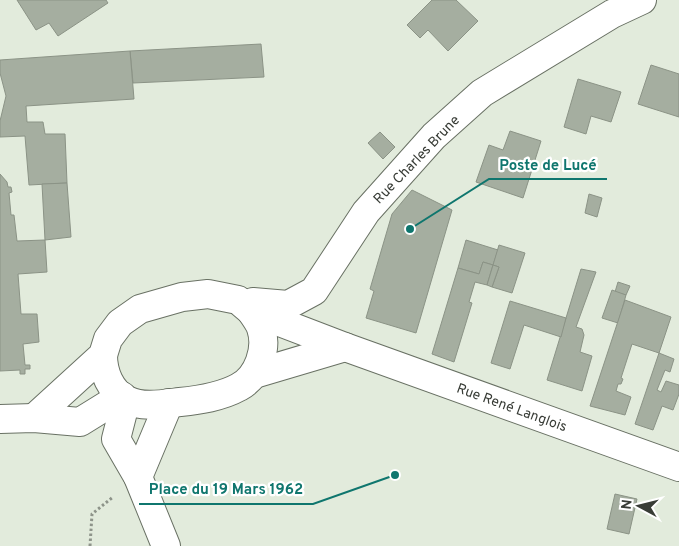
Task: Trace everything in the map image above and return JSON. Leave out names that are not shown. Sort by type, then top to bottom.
[{"type":"street","name":"Rue Charles Brune","points":[[245,306],[288,305],[314,291],[366,212],[434,136],[482,93],[609,7],[642,0]]},
{"type":"street","name":"Rue René Langlois","points":[[34,418],[102,355],[108,339],[120,324],[140,309],[182,297],[208,294],[245,306],[345,347],[679,467]]},
{"type":"street","points":[[245,306],[261,328],[263,352],[254,374]]},
{"type":"street","points":[[102,355],[103,366],[110,384],[124,398],[139,404],[208,399],[239,387],[254,374],[345,347]]},
{"type":"street","points":[[0,419],[34,418],[80,422],[124,398]]},
{"type":"street","points":[[124,398],[116,439],[141,485],[166,546]]},
{"type":"street","points":[[141,485],[169,403]]},
{"type":"path","points":[[90,546],[92,514],[114,496],[141,485]]},
{"type":"building","points":[[17,0],[106,0],[108,3],[58,36],[49,23],[36,30]]},
{"type":"building","points":[[432,0],[456,0],[478,21],[448,51],[428,30],[420,38],[407,25]]},
{"type":"building","points":[[261,44],[264,77],[133,83],[130,51]]},
{"type":"building","points":[[130,51],[134,99],[26,106],[27,122],[43,122],[45,134],[65,134],[67,183],[29,185],[25,136],[0,137],[0,121],[6,96],[0,73],[0,60]]},
{"type":"building","points":[[651,65],[679,74],[679,117],[638,104]]},
{"type":"building","points":[[578,79],[621,92],[611,122],[591,116],[586,134],[564,127]]},
{"type":"building","points":[[510,131],[541,141],[523,198],[476,182],[489,145],[503,150]]},
{"type":"building","points":[[380,132],[395,147],[383,159],[368,143]]},
{"type":"building","points":[[0,174],[7,182],[8,187],[11,187],[12,192],[9,193],[11,215],[14,215],[17,241],[45,240],[47,272],[18,274],[21,314],[37,314],[39,342],[23,344],[25,365],[30,365],[30,369],[25,369],[25,374],[20,374],[20,370],[0,371]]},
{"type":"building","points":[[67,183],[71,237],[45,240],[42,184]]},
{"type":"building","points":[[412,190],[452,210],[416,333],[366,318],[374,291],[370,289],[392,214]]},
{"type":"building","points":[[589,194],[602,198],[597,217],[585,213]]},
{"type":"building","points":[[466,240],[498,250],[493,265],[483,262],[479,274],[458,268]]},
{"type":"building","points":[[499,245],[525,253],[512,293],[492,287],[499,267],[493,265]]},
{"type":"building","points":[[483,262],[493,265],[487,285],[475,282],[469,302],[472,303],[454,362],[432,354],[458,268],[479,274]]},
{"type":"building","points":[[493,265],[499,267],[492,287],[487,285]]},
{"type":"building","points":[[581,269],[596,272],[576,327],[582,329],[584,335],[580,352],[592,356],[582,391],[547,380]]},
{"type":"building","points":[[618,282],[630,286],[626,295],[615,292]]},
{"type":"building","points":[[612,290],[626,295],[618,323],[602,318]]},
{"type":"building","points":[[625,300],[671,317],[659,353],[632,344],[621,378],[623,379],[621,384],[618,384],[616,391],[631,397],[625,415],[590,406]]},
{"type":"building","points":[[510,301],[566,318],[561,337],[524,325],[510,369],[491,363]]},
{"type":"building","points":[[659,353],[674,359],[670,372],[665,370],[657,390],[661,392],[666,381],[679,385],[679,394],[673,410],[662,406],[653,430],[635,424]]},
{"type":"building","points":[[615,494],[637,499],[629,534],[607,529]]},
{"type":"place","name":"Poste de Lucé","points":[[410,229]]},
{"type":"place","name":"Place du 19 Mars 1962","points":[[395,475]]}]
